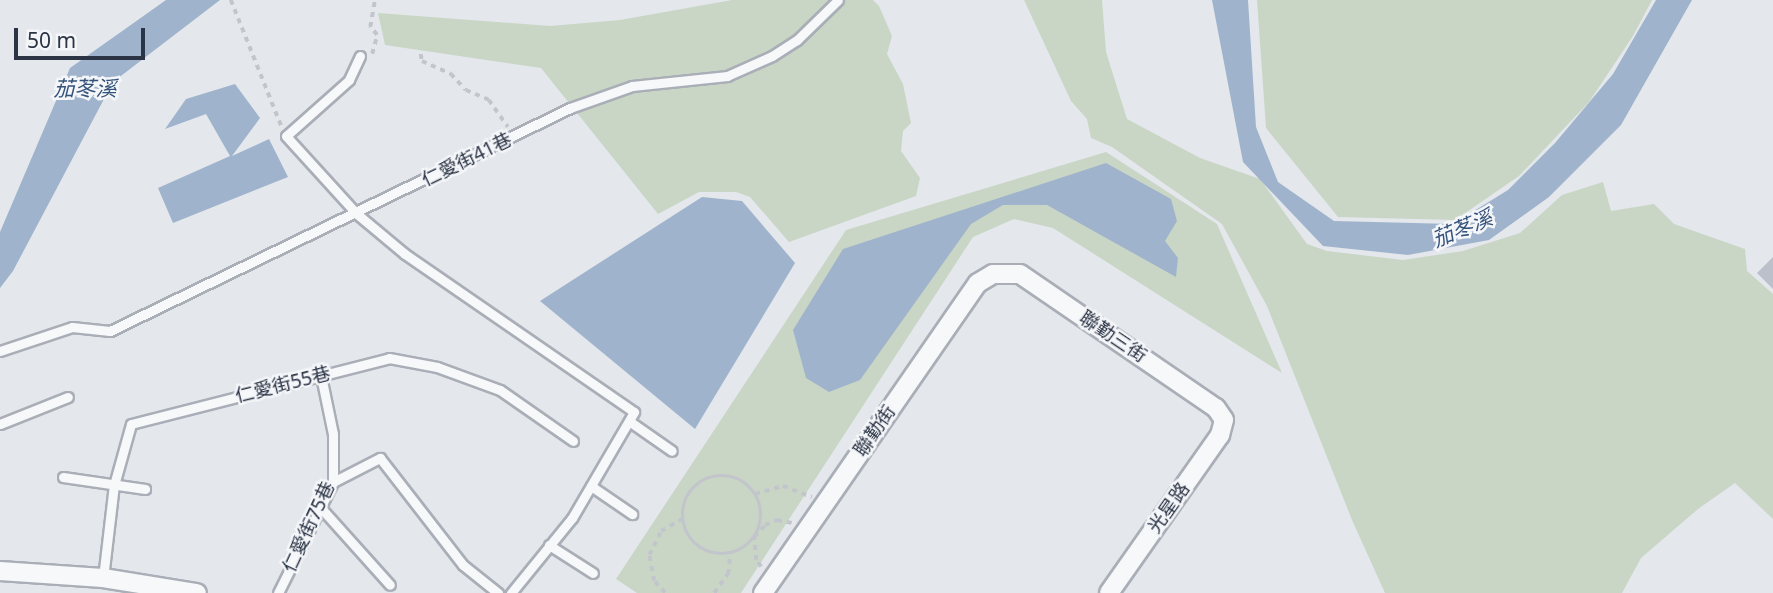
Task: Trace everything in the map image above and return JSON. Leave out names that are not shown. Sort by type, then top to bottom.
[{"type":"street","name":"聯勤三街","points":[[993,274],[1020,274],[1216,408],[1224,420]]},
{"type":"street","name":"聯勤街","points":[[771,587],[805,531],[978,283],[993,274]]},
{"type":"street","name":"光星路","points":[[1109,593],[1220,435],[1224,420]]},
{"type":"street","points":[[0,571],[103,578],[197,593]]},
{"type":"lane","name":"仁愛街41巷","points":[[0,351],[72,327],[110,331],[176,297],[357,214],[570,108],[632,86],[727,76],[772,57],[797,40],[838,0]]},
{"type":"lane","points":[[360,56],[349,80],[286,136],[357,214],[405,254],[631,416],[672,451]]},
{"type":"lane","name":"仁愛街55巷","points":[[103,578],[114,485],[131,424],[388,358],[437,367],[500,390],[573,441]]},
{"type":"lane","name":"仁愛街75巷","points":[[278,593],[332,482],[333,435],[321,376]]},
{"type":"lane","points":[[0,424],[68,397]]},
{"type":"lane","points":[[511,593],[572,518],[631,416]]},
{"type":"lane","points":[[332,482],[380,458],[463,565],[498,593]]},
{"type":"lane","points":[[63,477],[145,489]]},
{"type":"lane","points":[[591,486],[632,514]]},
{"type":"lane","points":[[321,508],[390,585]]},
{"type":"lane","points":[[550,545],[593,573]]},
{"type":"path","points":[[231,0],[286,136]]},
{"type":"path","points":[[360,56],[374,53],[377,35],[370,27],[375,0]]},
{"type":"path","points":[[421,54],[422,61],[451,74],[466,90],[489,100],[515,137]]},
{"type":"path","points":[[771,587],[756,560],[754,537],[761,513],[755,494],[742,481],[729,476],[703,480],[685,499],[682,519],[689,538],[709,553],[730,554],[746,547],[754,537],[765,525],[777,520],[791,522],[805,531]]},
{"type":"path","points":[[755,494],[783,486],[801,490],[824,504]]},
{"type":"path","points":[[665,593],[654,581],[649,555],[661,531],[682,519]]},
{"type":"path","points":[[714,593],[728,574],[730,554]]},
{"type":"green space","points":[[732,0],[873,0],[879,6],[892,36],[887,54],[903,84],[911,123],[903,131],[901,151],[920,178],[916,196],[789,242],[750,197],[736,192],[699,192],[658,214],[541,68],[385,45],[378,13],[550,26],[620,20]]},
{"type":"green space","points":[[1024,0],[1102,0],[1106,52],[1127,119],[1200,158],[1260,179],[1307,244],[1327,251],[1403,260],[1463,251],[1520,233],[1562,195],[1603,182],[1611,211],[1654,204],[1674,224],[1745,249],[1747,271],[1773,294],[1773,519],[1735,483],[1698,509],[1641,558],[1622,593],[1385,593],[1352,520],[1267,306],[1222,224],[1112,147],[1091,138],[1087,119],[1071,101]]},
{"type":"green space","points":[[1257,0],[1652,0],[1633,36],[1589,102],[1519,176],[1455,220],[1338,217],[1266,128]]},
{"type":"green space","points":[[1106,152],[1217,224],[1282,373],[1053,228],[1014,219],[973,237],[741,593],[637,593],[616,579],[846,230]]},
{"type":"water","name":"茄苳溪","points":[[166,0],[220,0],[113,82],[13,271],[0,288],[0,232],[70,68]]},
{"type":"water","name":"茄苳溪","points":[[1212,0],[1248,0],[1256,127],[1278,182],[1334,221],[1453,224],[1508,190],[1555,143],[1613,74],[1656,0],[1692,0],[1621,125],[1549,197],[1489,240],[1408,255],[1323,246],[1243,162]]},
{"type":"water","points":[[235,84],[260,118],[232,156],[269,139],[288,177],[173,223],[158,188],[230,156],[206,114],[165,129],[186,99]]},
{"type":"water","points":[[1106,163],[1171,199],[1177,221],[1165,241],[1178,258],[1176,277],[1047,205],[1003,205],[971,224],[860,380],[829,392],[806,378],[793,330],[843,249]]},
{"type":"water","points":[[702,197],[742,201],[795,263],[695,429],[540,301]]},
{"type":"building","points":[[1773,257],[1773,289],[1757,273]]}]
